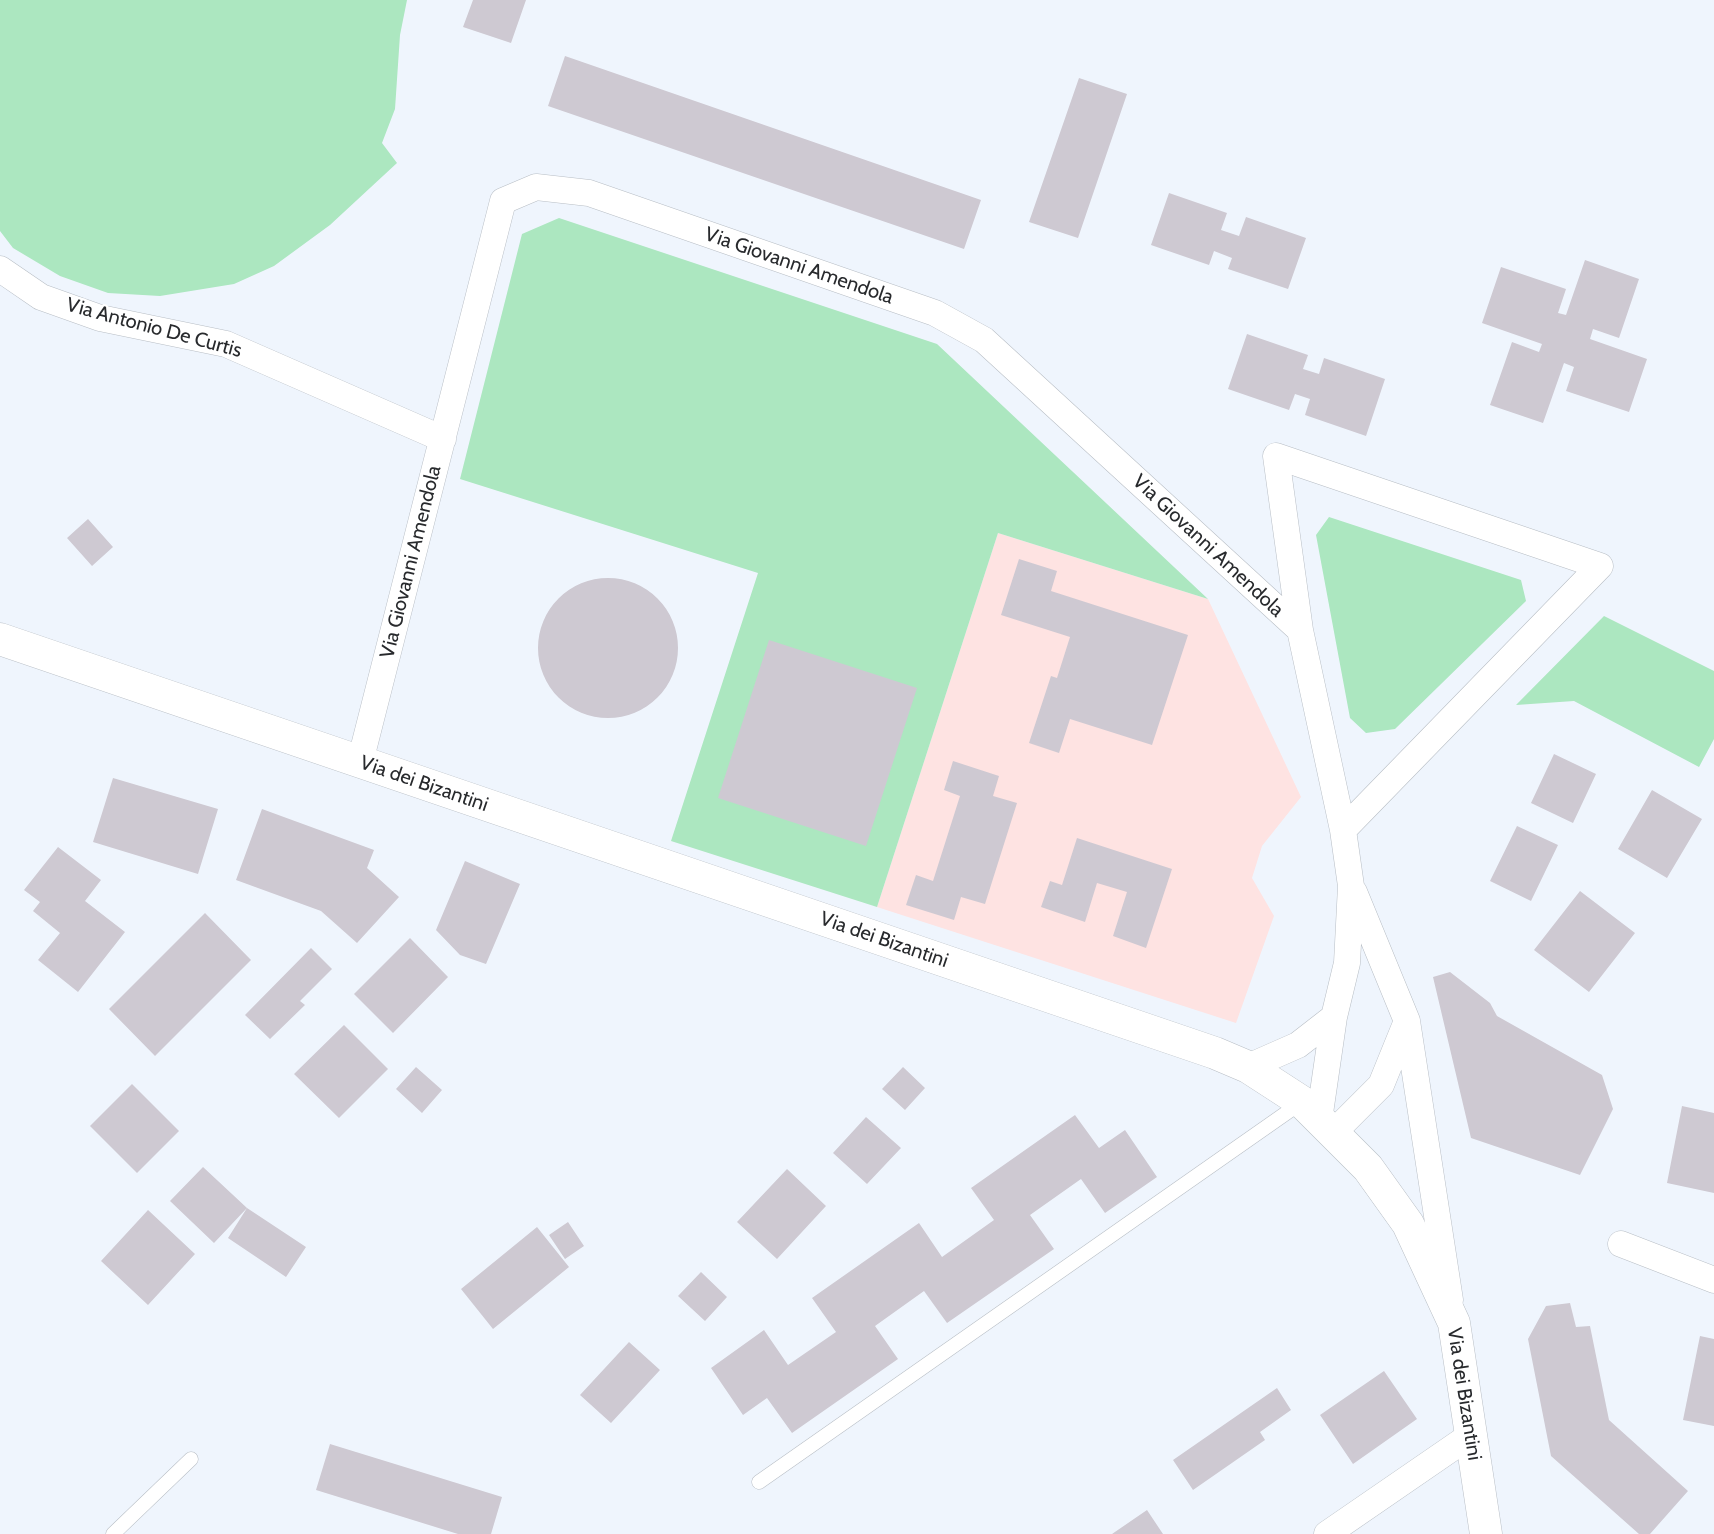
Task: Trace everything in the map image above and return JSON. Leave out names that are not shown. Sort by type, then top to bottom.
[{"type":"street","name":"Via Giovanni Amendola","points":[[360,762],[503,201],[536,187],[590,193],[935,313],[984,340],[1300,630],[1343,830],[1351,886]]},
{"type":"street","name":"Via Antonio De Curtis","points":[[0,269],[41,297],[100,318],[226,344],[443,439]]},
{"type":"street","points":[[1300,630],[1276,456],[1600,566],[1343,830]]},
{"type":"street","name":"Via dei Bizantini","points":[[0,639],[1204,1049],[1248,1067],[1318,1119],[1368,1168],[1408,1224],[1454,1323],[1486,1534]]},
{"type":"street","points":[[1318,1119],[1334,1017],[1347,963],[1351,886]]},
{"type":"street","points":[[1351,886],[1407,1021],[1454,1323]]},
{"type":"street","points":[[1248,1067],[1298,1045],[1334,1017]]},
{"type":"street","points":[[1318,1119],[1381,1085],[1407,1021]]},
{"type":"street","points":[[1621,1244],[1714,1280]]},
{"type":"street","points":[[1327,1534],[1471,1435]]},
{"type":"lane","points":[[759,1482],[1318,1119]]},
{"type":"lane","points":[[113,1534],[190,1459]]},
{"type":"shaded area","points":[[998,533],[1208,599],[1301,797],[1262,846],[1252,878],[1274,916],[1236,1023],[877,907]]},
{"type":"green space","points":[[0,0],[407,0],[400,35],[395,109],[382,143],[397,163],[330,225],[274,266],[234,284],[160,296],[108,293],[60,276],[13,248],[0,231]]},
{"type":"green space","points":[[559,218],[937,344],[1208,599],[998,533],[877,907],[671,841],[758,573],[460,479],[522,234]]},
{"type":"green space","points":[[1329,517],[1521,580],[1526,601],[1395,729],[1366,733],[1350,718],[1316,535]]},
{"type":"green space","points":[[1604,616],[1714,671],[1714,739],[1699,767],[1574,701],[1516,705]]},
{"type":"building","points":[[473,0],[526,0],[511,43],[463,27]]},
{"type":"building","points":[[565,56],[981,200],[964,249],[548,106]]},
{"type":"building","points":[[1079,78],[1127,94],[1078,238],[1029,222]]},
{"type":"building","points":[[1169,193],[1227,213],[1221,230],[1239,236],[1246,217],[1306,238],[1288,289],[1228,269],[1232,258],[1214,251],[1209,265],[1151,245]]},
{"type":"building","points":[[1585,260],[1639,279],[1619,338],[1593,329],[1590,339],[1647,359],[1629,412],[1566,391],[1574,367],[1564,363],[1543,423],[1490,405],[1512,342],[1539,352],[1542,344],[1482,323],[1501,267],[1566,289],[1558,313],[1566,315]]},
{"type":"building","points":[[1247,334],[1308,355],[1303,369],[1319,374],[1324,358],[1385,379],[1366,436],[1305,415],[1310,399],[1295,394],[1289,410],[1228,389]]},
{"type":"building","points":[[88,519],[113,547],[92,566],[67,538]]},
{"type":"building","points":[[1019,559],[1057,571],[1051,591],[1188,635],[1152,745],[1070,719],[1059,753],[1029,743],[1051,676],[1057,678],[1070,637],[1001,615]]},
{"type":"building","points":[[608,578],[635,584],[647,590],[657,599],[666,609],[672,621],[678,648],[672,675],[666,687],[657,697],[647,706],[635,712],[608,718],[581,712],[569,706],[559,697],[550,687],[544,675],[538,648],[544,621],[550,609],[559,599],[569,590],[581,584]]},
{"type":"building","points":[[769,640],[917,688],[866,846],[718,798]]},
{"type":"building","points":[[1554,754],[1596,774],[1573,823],[1531,803]]},
{"type":"building","points":[[953,761],[999,776],[993,796],[1017,803],[985,904],[961,897],[954,920],[906,905],[916,875],[933,881],[960,796],[944,790]]},
{"type":"building","points":[[113,778],[218,809],[198,874],[93,842]]},
{"type":"building","points":[[1652,790],[1702,819],[1667,878],[1618,849]]},
{"type":"building","points":[[262,809],[374,850],[367,868],[399,897],[357,943],[321,911],[236,880]]},
{"type":"building","points":[[1517,826],[1558,845],[1531,901],[1490,881]]},
{"type":"building","points":[[1077,838],[1172,869],[1146,948],[1113,936],[1127,892],[1097,883],[1085,922],[1041,907],[1050,881],[1062,885]]},
{"type":"building","points":[[58,847],[101,880],[85,901],[125,932],[78,992],[38,960],[60,933],[33,911],[40,902],[24,890]]},
{"type":"building","points":[[465,861],[520,884],[486,964],[460,955],[436,930]]},
{"type":"building","points":[[1580,891],[1635,933],[1589,992],[1534,950]]},
{"type":"building","points":[[205,913],[251,960],[155,1056],[109,1009]]},
{"type":"building","points":[[410,938],[448,977],[393,1033],[354,994]]},
{"type":"building","points":[[311,948],[332,969],[300,1001],[305,1005],[270,1039],[245,1015]]},
{"type":"building","points":[[1450,972],[1490,1003],[1497,1016],[1602,1075],[1613,1109],[1580,1175],[1471,1138],[1433,977]]},
{"type":"building","points":[[344,1025],[388,1069],[339,1118],[294,1074]]},
{"type":"building","points":[[416,1067],[442,1090],[422,1113],[396,1089]]},
{"type":"building","points":[[903,1067],[925,1088],[905,1110],[882,1089]]},
{"type":"building","points":[[132,1084],[179,1131],[137,1173],[90,1126]]},
{"type":"building","points":[[1682,1106],[1714,1113],[1714,1193],[1667,1183]]},
{"type":"building","points":[[1075,1115],[1099,1148],[1125,1130],[1157,1177],[1105,1213],[1081,1179],[1030,1215],[1054,1249],[947,1323],[924,1291],[875,1326],[898,1359],[792,1433],[767,1398],[743,1415],[711,1368],[764,1330],[788,1365],[836,1332],[812,1298],[919,1223],[942,1257],[994,1220],[971,1188]]},
{"type":"building","points":[[866,1117],[901,1148],[867,1184],[833,1153]]},
{"type":"building","points":[[203,1167],[247,1208],[214,1243],[170,1201]]},
{"type":"building","points":[[787,1169],[826,1206],[777,1259],[737,1222]]},
{"type":"building","points":[[247,1208],[306,1247],[286,1277],[228,1238]]},
{"type":"building","points":[[148,1210],[195,1254],[148,1305],[101,1261]]},
{"type":"building","points":[[568,1222],[584,1246],[565,1259],[549,1235]]},
{"type":"building","points":[[537,1227],[569,1267],[493,1329],[461,1289]]},
{"type":"building","points":[[701,1272],[727,1297],[705,1321],[678,1296]]},
{"type":"building","points":[[1570,1303],[1576,1327],[1590,1326],[1609,1420],[1688,1491],[1650,1534],[1639,1534],[1551,1456],[1528,1339],[1546,1306]]},
{"type":"building","points":[[1700,1336],[1714,1339],[1714,1426],[1683,1420]]},
{"type":"building","points":[[629,1342],[660,1370],[611,1423],[580,1395]]},
{"type":"building","points":[[1384,1371],[1417,1419],[1353,1464],[1320,1415]]},
{"type":"building","points":[[1277,1388],[1291,1410],[1260,1432],[1265,1440],[1193,1490],[1173,1460]]},
{"type":"building","points":[[330,1444],[502,1497],[491,1534],[458,1534],[316,1490]]},
{"type":"building","points":[[1147,1510],[1163,1534],[1112,1534]]}]
